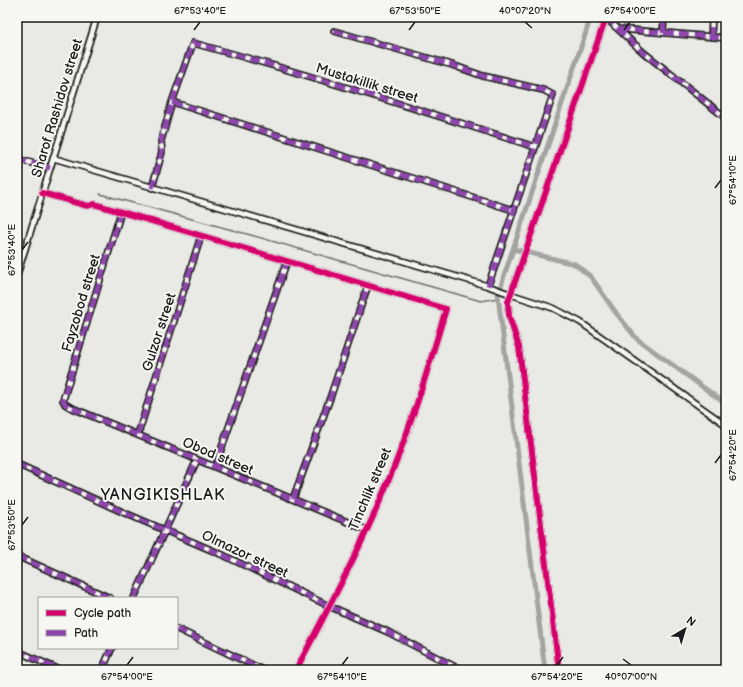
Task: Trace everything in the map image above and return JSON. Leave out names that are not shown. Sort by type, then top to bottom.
[{"type":"street","name":"Sharof Rashidov street","points":[[17,275],[97,17]]},
{"type":"street","points":[[663,33],[664,17]]},
{"type":"street","points":[[711,37],[712,17]]},
{"type":"street","points":[[559,670],[519,347],[509,316],[508,302],[606,18],[643,52],[726,118]]},
{"type":"street","points":[[619,30],[726,38]]},
{"type":"street","points":[[334,31],[452,65],[483,76],[543,90],[553,95],[488,286]]},
{"type":"street","name":"Mustakillik street","points":[[172,102],[193,43],[309,76],[535,147]]},
{"type":"street","points":[[152,188],[162,152],[161,141],[172,102],[513,210]]},
{"type":"street","points":[[53,158],[488,286],[554,308],[580,322],[726,425]]},
{"type":"street","points":[[17,159],[50,168]]},
{"type":"street","points":[[42,192],[88,206],[94,204],[368,285],[330,398],[293,499]]},
{"type":"street","name":"Fayzobod street","points":[[63,400],[121,212]]},
{"type":"street","name":"Gulzor street","points":[[138,434],[201,236]]},
{"type":"street","points":[[215,467],[288,261]]},
{"type":"street","name":"Tinchlik street","points":[[296,670],[367,530],[388,483],[446,309],[368,285]]},
{"type":"street","name":"Obod street","points":[[63,400],[65,404],[70,407],[367,530]]},
{"type":"street","points":[[134,597],[197,460]]},
{"type":"street","name":"Olmazor street","points":[[17,464],[127,514],[223,555],[329,606],[388,632],[461,670]]},
{"type":"street","points":[[17,556],[108,597]]},
{"type":"street","points":[[178,629],[263,670]]},
{"type":"street","points":[[102,670],[112,649]]},
{"type":"street","points":[[17,651],[60,670]]},
{"type":"waterway","points":[[545,670],[498,296],[591,17]]},
{"type":"waterway","points":[[100,194],[247,234],[481,301],[498,298]]},
{"type":"waterway","points":[[513,249],[575,264],[591,277],[616,313],[637,339],[726,404]]},
{"type":"marked path","points":[[663,33],[664,17]]},
{"type":"marked path","points":[[711,37],[712,17]]},
{"type":"marked path","points":[[606,18],[643,52],[726,118]]},
{"type":"marked path","points":[[619,29],[726,38]]},
{"type":"marked path","points":[[334,31],[452,65],[483,76],[543,90],[553,95],[488,286]]},
{"type":"marked path","points":[[152,188],[162,152],[161,141],[172,102],[193,43],[279,67],[535,147]]},
{"type":"marked path","points":[[172,102],[513,210]]},
{"type":"marked path","points":[[17,159],[50,168]]},
{"type":"marked path","points":[[121,212],[63,400],[65,404],[367,530]]},
{"type":"marked path","points":[[138,434],[201,236]]},
{"type":"marked path","points":[[215,467],[287,261]]},
{"type":"marked path","points":[[293,499],[330,398],[368,285]]},
{"type":"marked path","points":[[134,597],[197,460]]},
{"type":"marked path","points":[[17,464],[127,514],[223,555],[329,606],[388,632],[461,670]]},
{"type":"marked path","points":[[17,556],[108,597]]},
{"type":"marked path","points":[[178,629],[263,670]]},
{"type":"marked path","points":[[102,670],[112,649]]},
{"type":"marked path","points":[[17,651],[60,670]]},
{"type":"cycle path","points":[[559,670],[519,347],[509,316],[508,302],[606,17]]},
{"type":"cycle path","points":[[42,193],[88,206],[94,204],[446,309],[426,376],[396,463],[355,555],[296,670]]},
{"type":"district","name":"YANGIKISHLAK","points":[[163,495]]}]
